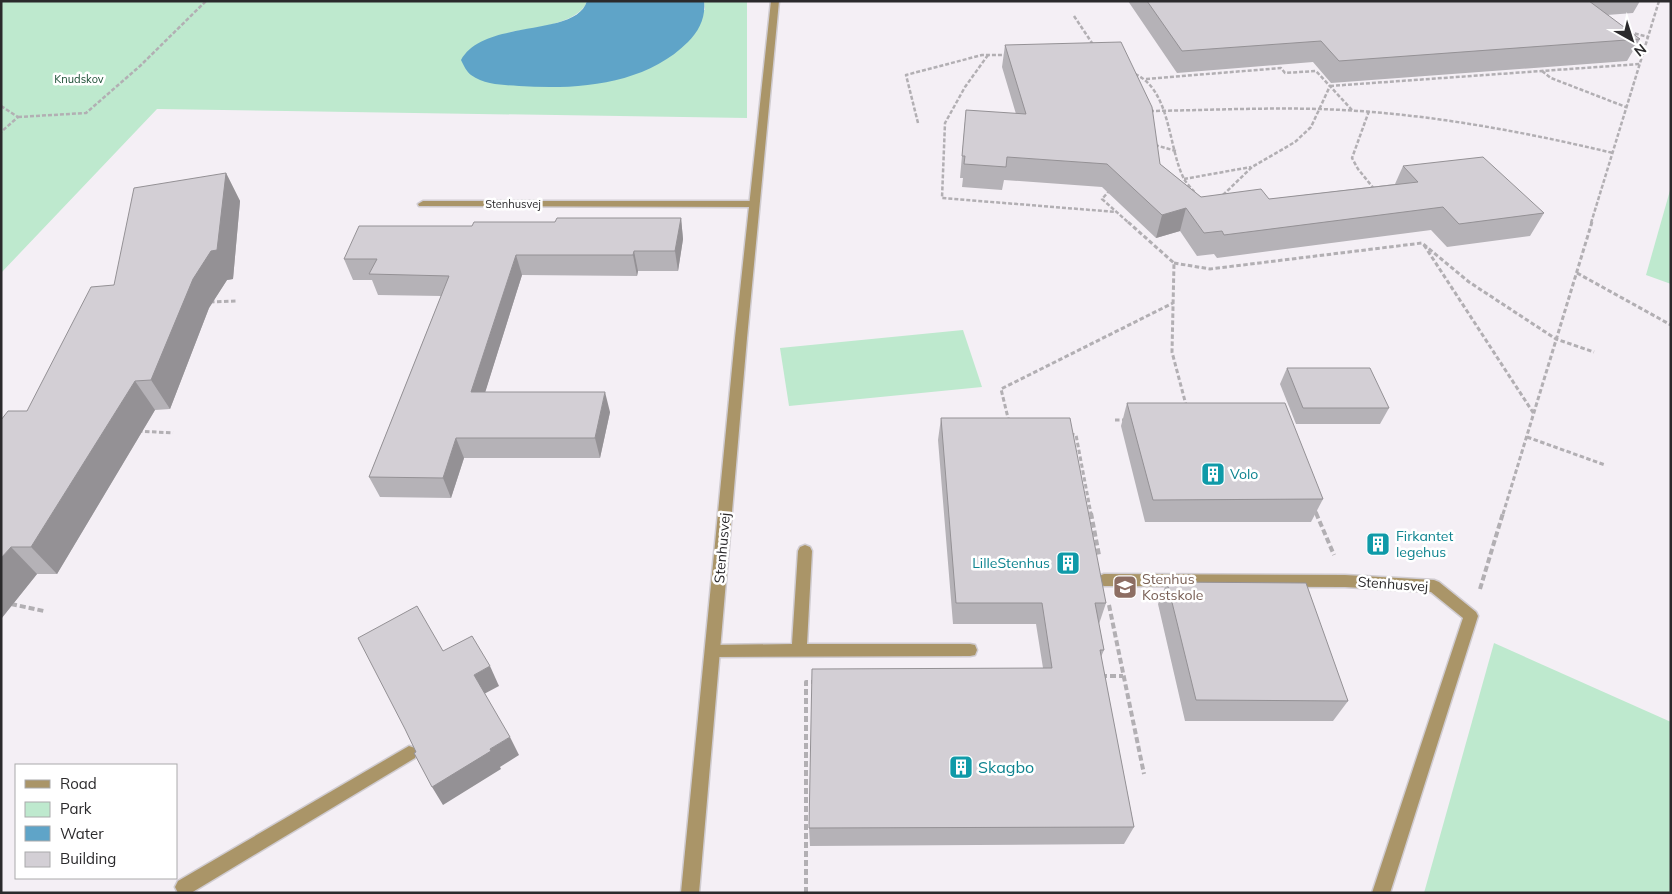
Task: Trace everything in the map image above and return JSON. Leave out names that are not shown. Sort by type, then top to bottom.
[{"type":"street","name":"Stenhusvej","points":[[690,893],[754,204],[775,1]]},
{"type":"street","name":"Stenhusvej","points":[[423,204],[754,204]]},
{"type":"street","points":[[799,650],[805,551]]},
{"type":"street","name":"Stenhusvej","points":[[1104,580],[1345,581],[1434,586],[1471,616]]},
{"type":"street","points":[[1381,893],[1471,616]]},
{"type":"street","points":[[712,651],[970,650]]},
{"type":"street","points":[[184,887],[410,753]]},
{"type":"path","points":[[1,106],[18,116],[86,113],[154,53],[206,1]]},
{"type":"path","points":[[1471,616],[1659,1]]},
{"type":"path","points":[[1074,16],[1097,51]]},
{"type":"path","points":[[1623,31],[1648,36]]},
{"type":"path","points":[[918,123],[906,75],[988,55],[1015,54]]},
{"type":"path","points":[[988,55],[965,87],[945,123],[942,198],[1116,212]]},
{"type":"path","points":[[1330,86],[1640,64]]},
{"type":"path","points":[[1129,71],[1146,78],[1281,68],[1285,73],[1316,71],[1352,110]]},
{"type":"path","points":[[1542,72],[1551,78],[1626,107]]},
{"type":"path","points":[[1146,78],[1164,111],[1184,179],[1202,198]]},
{"type":"path","points":[[1219,200],[1252,167],[1294,142],[1311,127],[1321,109],[1330,86]]},
{"type":"path","points":[[1145,111],[1250,108],[1352,110],[1462,121],[1532,133],[1613,152]]},
{"type":"path","points":[[1369,112],[1367,122],[1351,152],[1352,161],[1379,194],[1369,195]]},
{"type":"path","points":[[1,132],[18,116]]},
{"type":"path","points":[[1149,143],[1176,152]]},
{"type":"path","points":[[1184,179],[1252,167]]},
{"type":"path","points":[[1110,190],[1102,200],[1174,263],[1210,269],[1422,242],[1469,282],[1556,339],[1594,352]]},
{"type":"path","points":[[1422,242],[1534,414]]},
{"type":"path","points":[[1174,263],[1172,352],[1188,412]]},
{"type":"path","points":[[1576,273],[1671,326]]},
{"type":"path","points":[[209,302],[237,301]]},
{"type":"path","points":[[1010,428],[1001,389],[1173,303]]},
{"type":"path","points":[[1116,420],[1134,420]]},
{"type":"path","points":[[130,430],[173,433]]},
{"type":"path","points":[[1067,434],[1076,435],[1144,774]]},
{"type":"path","points":[[1526,437],[1605,465]]},
{"type":"path","points":[[1311,501],[1345,581]]},
{"type":"path","points":[[1,602],[44,611]]},
{"type":"path","points":[[1093,677],[1123,676]]},
{"type":"path","points":[[806,893],[806,682],[816,682]]},
{"type":"green space","name":"Knudskov","points":[[1,1],[587,1],[574,16],[564,21],[505,33],[705,10],[704,1],[747,1],[747,118],[157,109],[1,273]]},
{"type":"green space","points":[[1671,187],[1671,284],[1646,275]]},
{"type":"green space","points":[[963,330],[982,387],[789,406],[780,348]]},
{"type":"green space","points":[[1494,643],[1671,722],[1671,893],[1424,893]]},
{"type":"water","points":[[587,1],[704,1],[703,18],[688,42],[671,56],[652,68],[609,82],[564,87],[495,84],[482,81],[466,70],[461,60],[473,47],[489,38],[566,20],[579,12]]},
{"type":"building","points":[[1147,1],[1589,1],[1640,39],[1339,61],[1321,41],[1182,51]]},
{"type":"building","points":[[1121,42],[1152,107],[1160,164],[1201,197],[1261,189],[1269,199],[1418,182],[1403,166],[1483,157],[1544,213],[1459,224],[1443,207],[1224,235],[1222,231],[1204,233],[1186,208],[1162,215],[1107,164],[1007,157],[1006,167],[964,164],[965,156],[962,156],[966,110],[1026,114],[1005,45]]},
{"type":"building","points":[[226,173],[217,250],[211,251],[193,279],[151,380],[135,381],[31,547],[11,547],[1,558],[1,420],[8,411],[27,411],[91,287],[114,285],[134,188]]},
{"type":"building","points":[[557,218],[681,218],[675,251],[634,251],[633,255],[516,255],[471,392],[605,392],[595,438],[456,438],[443,478],[369,477],[449,276],[369,274],[377,259],[344,259],[359,226],[472,226],[474,222],[555,222]]},
{"type":"building","points":[[1287,368],[1370,368],[1389,408],[1303,408]]},
{"type":"building","name":"Volo","points":[[1127,403],[1285,403],[1323,499],[1153,500]]},
{"type":"building","points":[[941,418],[1070,418],[1106,603],[1095,603],[1104,650],[1100,650],[1134,827],[809,828],[812,669],[1052,668],[1042,603],[956,603]]},
{"type":"building","points":[[1167,582],[1306,583],[1348,701],[1196,700]]},
{"type":"building","points":[[417,606],[443,651],[472,636],[490,666],[474,675],[510,737],[490,749],[491,751],[432,787],[414,753],[416,752],[405,729],[358,638]]},
{"type":"place","name":"Volo","points":[[1213,474]]},
{"type":"place","name":"Firkantet legehus","points":[[1378,544]]},
{"type":"place","name":"LilleStenhus","points":[[1068,563]]},
{"type":"place","name":"Stenhus Kostskole","points":[[1125,587]]},
{"type":"place","name":"Skagbo","points":[[961,767]]}]
